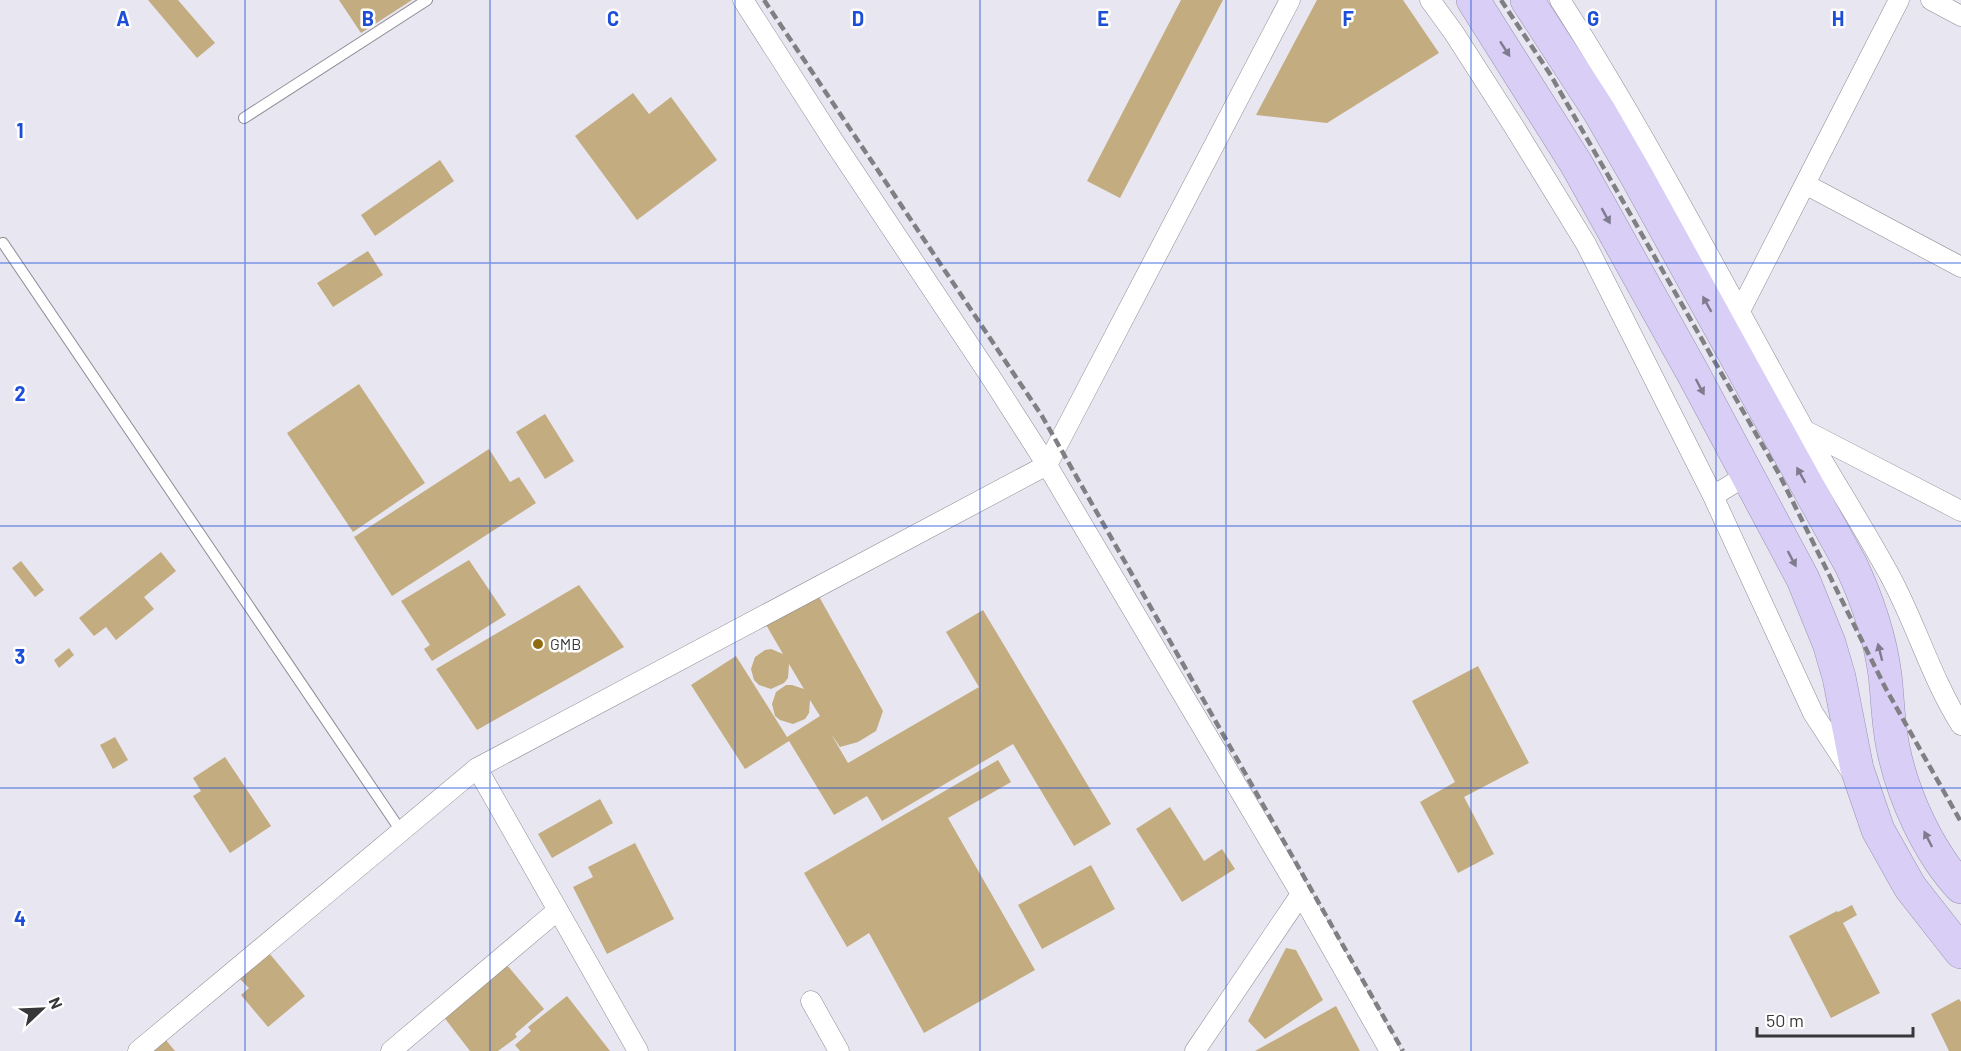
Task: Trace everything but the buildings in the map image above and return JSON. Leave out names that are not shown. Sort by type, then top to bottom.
[{"type":"highway","points":[[1473,0],[1577,165],[1803,579],[1829,644],[1839,677],[1863,790],[1878,830],[1910,888],[1961,952]]},
{"type":"highway","points":[[1527,0],[1599,111],[1637,177],[1851,565],[1861,587],[1880,653],[1890,730],[1901,780],[1931,845],[1946,871],[1961,887]]},
{"type":"street","points":[[743,0],[1047,465],[1301,894],[1390,1051]]},
{"type":"street","points":[[138,1051],[477,768],[1047,465],[1290,0]]},
{"type":"street","points":[[1430,0],[1513,125],[1586,244],[1713,496],[1813,713],[1863,790]]},
{"type":"street","points":[[1560,0],[1630,114],[1805,431],[1893,582],[1943,696],[1961,725]]},
{"type":"street","points":[[1740,311],[1899,0]]},
{"type":"street","points":[[1931,0],[1961,16]]},
{"type":"street","points":[[1805,184],[1961,267]]},
{"type":"street","points":[[1805,431],[1961,511]]},
{"type":"street","points":[[1713,496],[1747,475]]},
{"type":"street","points":[[477,768],[638,1051]]},
{"type":"street","points":[[1195,1051],[1301,894]]},
{"type":"street","points":[[391,1051],[558,910]]},
{"type":"street","points":[[811,1001],[839,1051]]},
{"type":"lane","points":[[244,118],[427,0]]},
{"type":"lane","points":[[3,243],[401,831]]},
{"type":"railway","points":[[764,0],[1042,416],[1403,1051]]},
{"type":"railway","points":[[1501,0],[1550,74],[1779,474],[1886,689],[1961,822]]},
{"type":"place","name":"GMB","points":[[538,644]]}]
